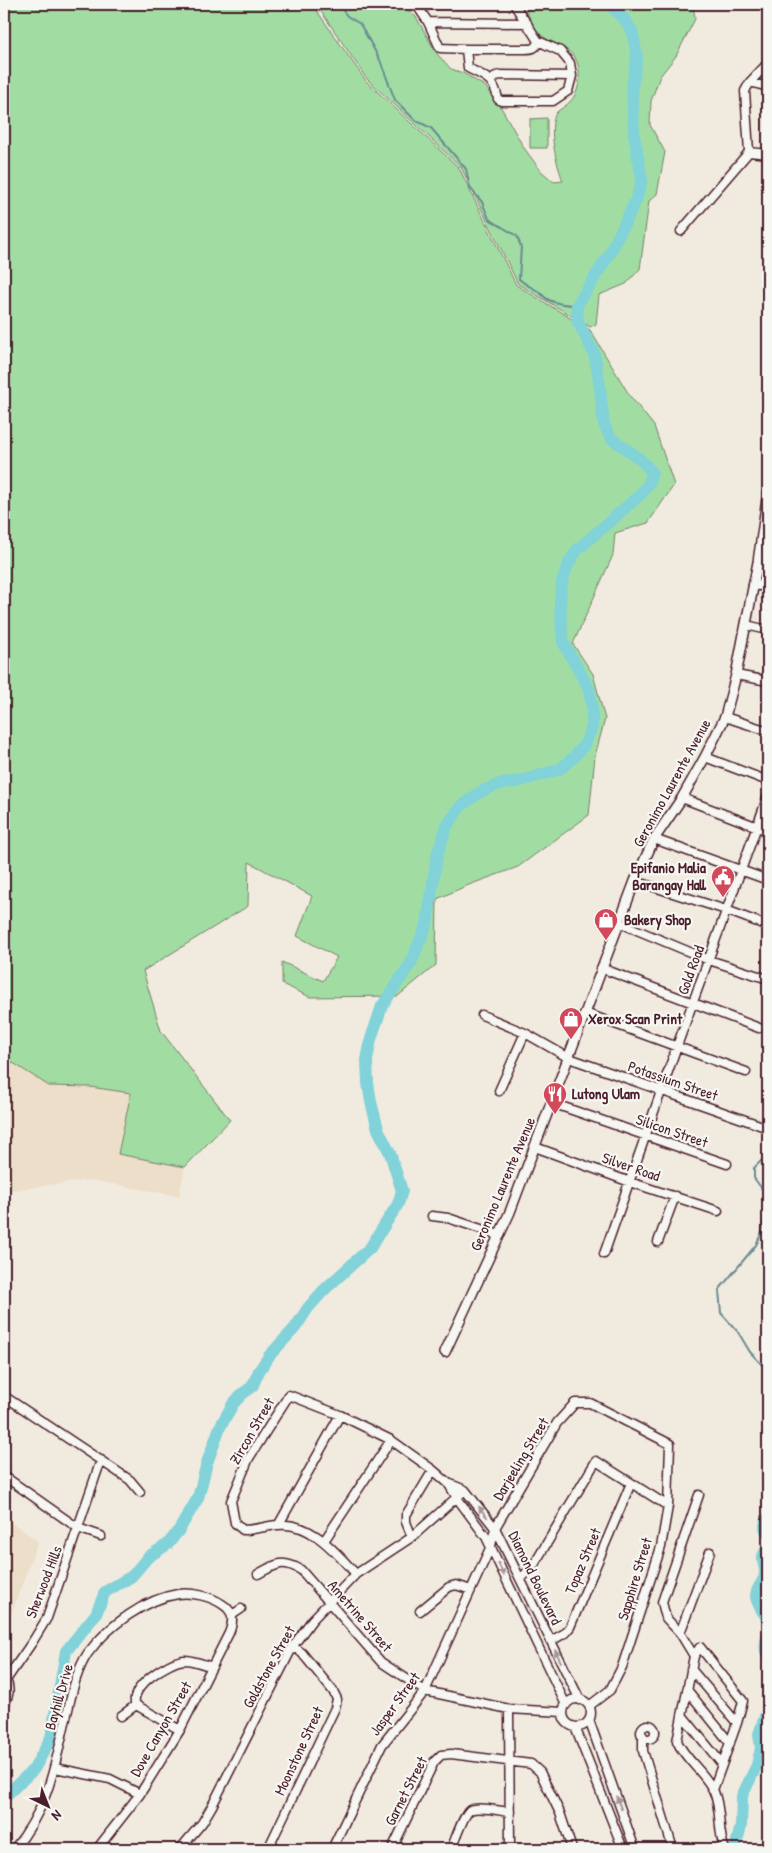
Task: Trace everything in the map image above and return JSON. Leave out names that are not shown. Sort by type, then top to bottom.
[{"type":"street","points":[[416,4],[428,22],[440,48],[526,49],[534,48],[538,42]]},
{"type":"street","points":[[466,49],[468,68],[492,80],[496,87],[498,99],[501,101],[554,101],[568,91],[572,76],[570,63],[560,51],[538,42],[514,4]]},
{"type":"street","points":[[428,22],[527,23]]},
{"type":"street","points":[[681,231],[749,152],[745,94],[750,82],[768,63]]},
{"type":"street","points":[[492,80],[500,75],[572,76]]},
{"type":"street","points":[[750,82],[768,87]]},
{"type":"street","points":[[749,152],[768,154]]},
{"type":"street","name":"Geronimo Laurente Avenue","points":[[445,1352],[510,1212],[635,881],[654,839],[682,798],[725,717],[736,675],[765,534],[768,492]]},
{"type":"street","points":[[753,585],[768,587]]},
{"type":"street","points":[[746,625],[768,630]]},
{"type":"street","points":[[736,675],[768,681]]},
{"type":"street","points":[[725,717],[768,731]]},
{"type":"street","points":[[705,757],[768,781]]},
{"type":"street","name":"Gold Road","points":[[604,1254],[768,796]]},
{"type":"street","points":[[682,798],[768,831]]},
{"type":"street","points":[[654,839],[768,880]]},
{"type":"street","points":[[635,881],[726,910],[768,926]]},
{"type":"street","points":[[620,923],[710,960],[768,980]]},
{"type":"street","points":[[601,968],[759,1028]]},
{"type":"street","points":[[585,1012],[746,1072]]},
{"type":"street","name":"Potassium Street","points":[[482,1015],[526,1033],[569,1058],[661,1092],[768,1128]]},
{"type":"street","points":[[499,1091],[526,1033]]},
{"type":"street","name":"Silicon Street","points":[[552,1103],[727,1164]]},
{"type":"street","name":"Silver Road","points":[[535,1147],[630,1182],[718,1211]]},
{"type":"street","points":[[658,1242],[675,1196]]},
{"type":"street","points":[[432,1216],[448,1218],[499,1235]]},
{"type":"street","name":"Diamond Boulevard","points":[[289,1395],[340,1415],[391,1440],[448,1483],[491,1546],[565,1709]]},
{"type":"street","name":"Zircon Street","points":[[279,1524],[256,1530],[243,1530],[235,1523],[231,1501],[249,1458],[289,1395]]},
{"type":"street","points":[[4,1396],[130,1480],[140,1492]]},
{"type":"street","name":"Darjeeling Street","points":[[491,1546],[495,1528],[557,1423],[575,1403],[590,1403],[670,1444]]},
{"type":"street","points":[[340,1415],[279,1524],[304,1529],[324,1541],[356,1574]]},
{"type":"street","points":[[324,1541],[391,1440]]},
{"type":"street","name":"Sapphire Street","points":[[589,1706],[610,1690],[622,1667],[661,1547],[668,1506],[670,1444]]},
{"type":"street","name":"Sherwood Hills","points":[[4,1706],[9,1693],[9,1686],[5,1680],[37,1636],[47,1618],[101,1460]]},
{"type":"street","points":[[521,1579],[535,1563],[596,1461],[668,1506]]},
{"type":"street","points":[[412,1537],[406,1522],[406,1515],[433,1470]]},
{"type":"street","points":[[4,1476],[78,1528],[101,1536]]},
{"type":"street","name":"Diamond Boulevard","points":[[448,1483],[465,1490],[495,1528],[580,1700]]},
{"type":"street","name":"Topaz Street","points":[[551,1641],[565,1633],[570,1627],[631,1483]]},
{"type":"street","name":"Goldstone Street","points":[[180,1849],[202,1823],[212,1806],[294,1646],[312,1620],[356,1574],[412,1537],[465,1490]]},
{"type":"street","points":[[694,1656],[680,1633],[666,1618],[662,1602],[699,1495]]},
{"type":"street","name":"Jasper Street","points":[[332,1849],[382,1745],[426,1691],[491,1546]]},
{"type":"street","points":[[680,1633],[710,1552]]},
{"type":"street","name":"Ametrine Street","points":[[258,1574],[276,1564],[290,1564],[301,1570],[381,1662],[426,1691],[509,1709],[565,1709]]},
{"type":"street","points":[[420,1611],[449,1587],[456,1585],[471,1590]]},
{"type":"street","name":"Bayhill Drive","points":[[14,1849],[26,1836],[37,1817],[50,1787],[70,1699],[80,1667],[88,1654],[108,1632],[146,1606],[179,1594],[200,1595],[220,1602],[228,1608],[232,1615]]},
{"type":"street","points":[[232,1615],[240,1609]]},
{"type":"street","name":"Dove Canyon Street","points":[[97,1849],[140,1794],[180,1730],[229,1633],[233,1623],[232,1615]]},
{"type":"street","name":"Moonstone Street","points":[[268,1849],[335,1708],[336,1699],[327,1684],[294,1646]]},
{"type":"street","points":[[713,1790],[737,1723],[743,1700],[700,1647],[694,1656],[677,1741],[713,1790],[721,1820],[721,1841],[725,1849]]},
{"type":"street","points":[[180,1730],[136,1705],[134,1701],[138,1690],[151,1677],[168,1665],[185,1660],[212,1667]]},
{"type":"street","points":[[691,1669],[737,1723]]},
{"type":"street","points":[[688,1691],[730,1743]]},
{"type":"street","points":[[575,1727],[583,1725],[589,1720],[591,1713],[589,1706],[580,1700],[572,1700],[565,1709],[565,1720],[575,1727],[623,1849]]},
{"type":"street","points":[[120,1716],[136,1705]]},
{"type":"street","points":[[509,1709],[510,1849]]},
{"type":"street","points":[[682,1715],[722,1764]]},
{"type":"street","points":[[589,1720],[635,1849]]},
{"type":"street","points":[[643,1736],[643,1751],[673,1849]]},
{"type":"street","name":"Garnet Street","points":[[392,1849],[434,1762],[441,1755],[451,1754],[510,1761]]},
{"type":"street","points":[[510,1761],[531,1764],[540,1772],[560,1813],[572,1849]]},
{"type":"street","points":[[55,1768],[110,1779],[140,1794]]},
{"type":"street","points":[[451,1849],[470,1810],[510,1812]]},
{"type":"shaded area","points":[[4,1059],[49,1086],[90,1087],[131,1093],[118,1154],[185,1167],[179,1196],[90,1180],[4,1191]]},
{"type":"shaded area","points":[[4,1517],[38,1541],[4,1634]]},
{"type":"green space","points":[[4,4],[312,4],[366,81],[459,168],[516,285],[590,330],[630,396],[654,426],[674,485],[648,523],[615,533],[613,555],[573,644],[593,674],[605,719],[595,756],[589,815],[518,867],[437,899],[436,965],[398,996],[310,997],[282,984],[282,962],[323,981],[337,957],[297,936],[312,896],[249,862],[248,906],[143,971],[161,1031],[230,1120],[185,1167],[118,1154],[131,1093],[90,1087],[49,1086],[4,1059]]},
{"type":"green space","points":[[316,4],[400,4],[416,17],[437,54],[451,69],[463,73],[486,87],[502,109],[524,148],[541,171],[554,182],[563,181],[554,147],[553,120],[557,112],[570,102],[576,93],[579,82],[578,65],[572,54],[537,31],[530,20],[524,4],[693,4],[695,19],[676,56],[660,76],[651,101],[650,125],[665,152],[657,194],[649,201],[640,269],[626,284],[599,295],[596,324],[590,327],[518,284],[461,167],[367,79]]},
{"type":"green space","points":[[547,118],[547,148],[530,148],[530,119]]},
{"type":"waterway","points":[[338,4],[347,16],[360,24],[380,60],[395,100],[415,120],[431,128],[466,169],[470,188],[482,202],[489,219],[517,236],[521,247],[519,279],[549,300],[577,305]]},
{"type":"waterway","points":[[4,1797],[34,1769],[51,1738],[66,1651],[96,1614],[105,1592],[132,1576],[148,1557],[168,1544],[179,1530],[198,1498],[207,1463],[220,1427],[233,1404],[252,1387],[259,1371],[269,1356],[295,1328],[308,1308],[323,1291],[370,1248],[398,1204],[402,1191],[390,1153],[378,1129],[371,1102],[367,1060],[371,1039],[382,1006],[411,963],[427,924],[437,855],[447,826],[460,807],[480,792],[500,784],[521,781],[560,769],[585,744],[592,727],[592,707],[589,689],[563,642],[560,602],[562,582],[569,563],[577,550],[641,494],[649,483],[652,472],[640,459],[611,438],[604,425],[594,353],[578,322],[577,305],[609,255],[636,200],[642,180],[634,134],[632,88],[637,56],[632,31],[625,20],[613,8],[612,4]]},
{"type":"waterway","points":[[768,1154],[754,1168],[754,1178],[768,1197]]},
{"type":"waterway","points":[[768,1210],[764,1217],[762,1232],[756,1245],[719,1290],[721,1313],[738,1332],[750,1352],[766,1369],[768,1375]]},
{"type":"waterway","points":[[768,1467],[768,1486]]},
{"type":"waterway","points":[[768,1518],[765,1525],[768,1533]]},
{"type":"waterway","points":[[768,1548],[763,1556],[765,1574],[756,1596],[757,1602],[768,1621]]},
{"type":"waterway","points":[[768,1636],[765,1646],[768,1656]]},
{"type":"waterway","points":[[735,1849],[741,1826],[742,1796],[757,1765],[761,1748],[759,1734],[768,1708]]},
{"type":"place","name":"Epifanio Malia Barangay Hall","points":[[723,898]]},
{"type":"place","name":"Bakery Shop","points":[[606,941]]},
{"type":"place","name":"Xerox Scan Print","points":[[571,1040]]},
{"type":"place","name":"Lutong Ulam","points":[[555,1115]]}]
